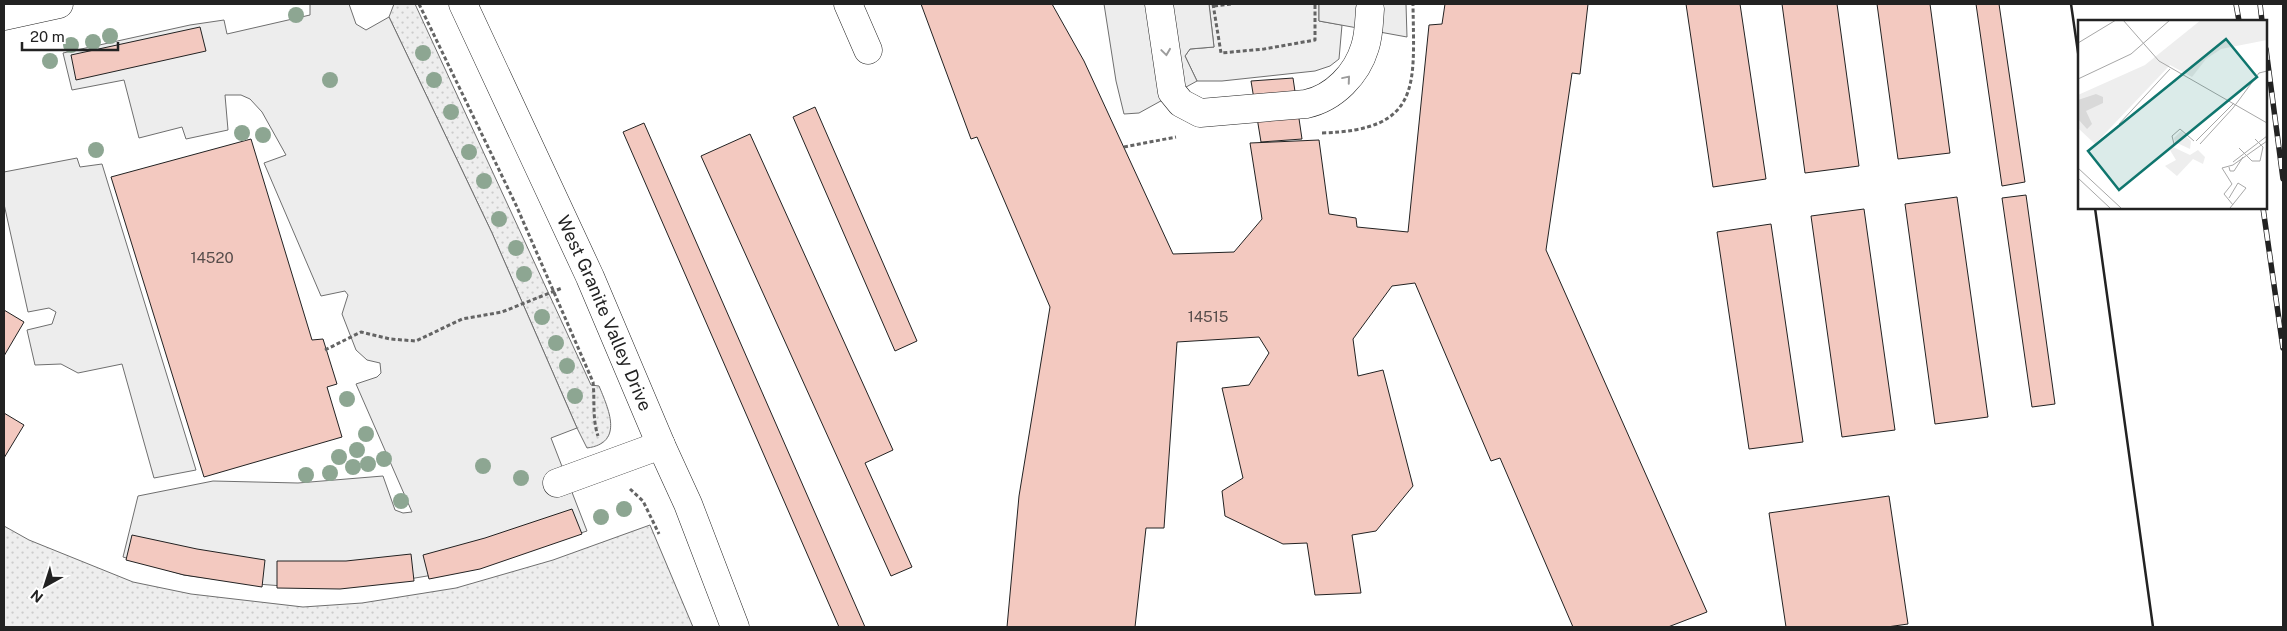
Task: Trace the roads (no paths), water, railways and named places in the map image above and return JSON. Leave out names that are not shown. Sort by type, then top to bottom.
[{"type":"street","points":[[4,16],[59,4]]},
{"type":"street","name":"West Granite Valley Drive","points":[[463,4],[590,277],[661,446],[688,504],[735,627]]},
{"type":"street","points":[[848,4],[868,50]]},
{"type":"street","points":[[1159,4],[1172,92],[1181,103],[1200,113],[1318,102],[1340,87],[1358,64],[1365,48],[1370,9]]},
{"type":"street","points":[[557,483],[661,446]]},
{"type":"railway","points":[[2236,4],[2239,20]]},
{"type":"railway","points":[[2260,4],[2262,20]]},
{"type":"railway","points":[[2267,57],[2283,179]]},
{"type":"railway","points":[[2263,209],[2283,348]]}]
